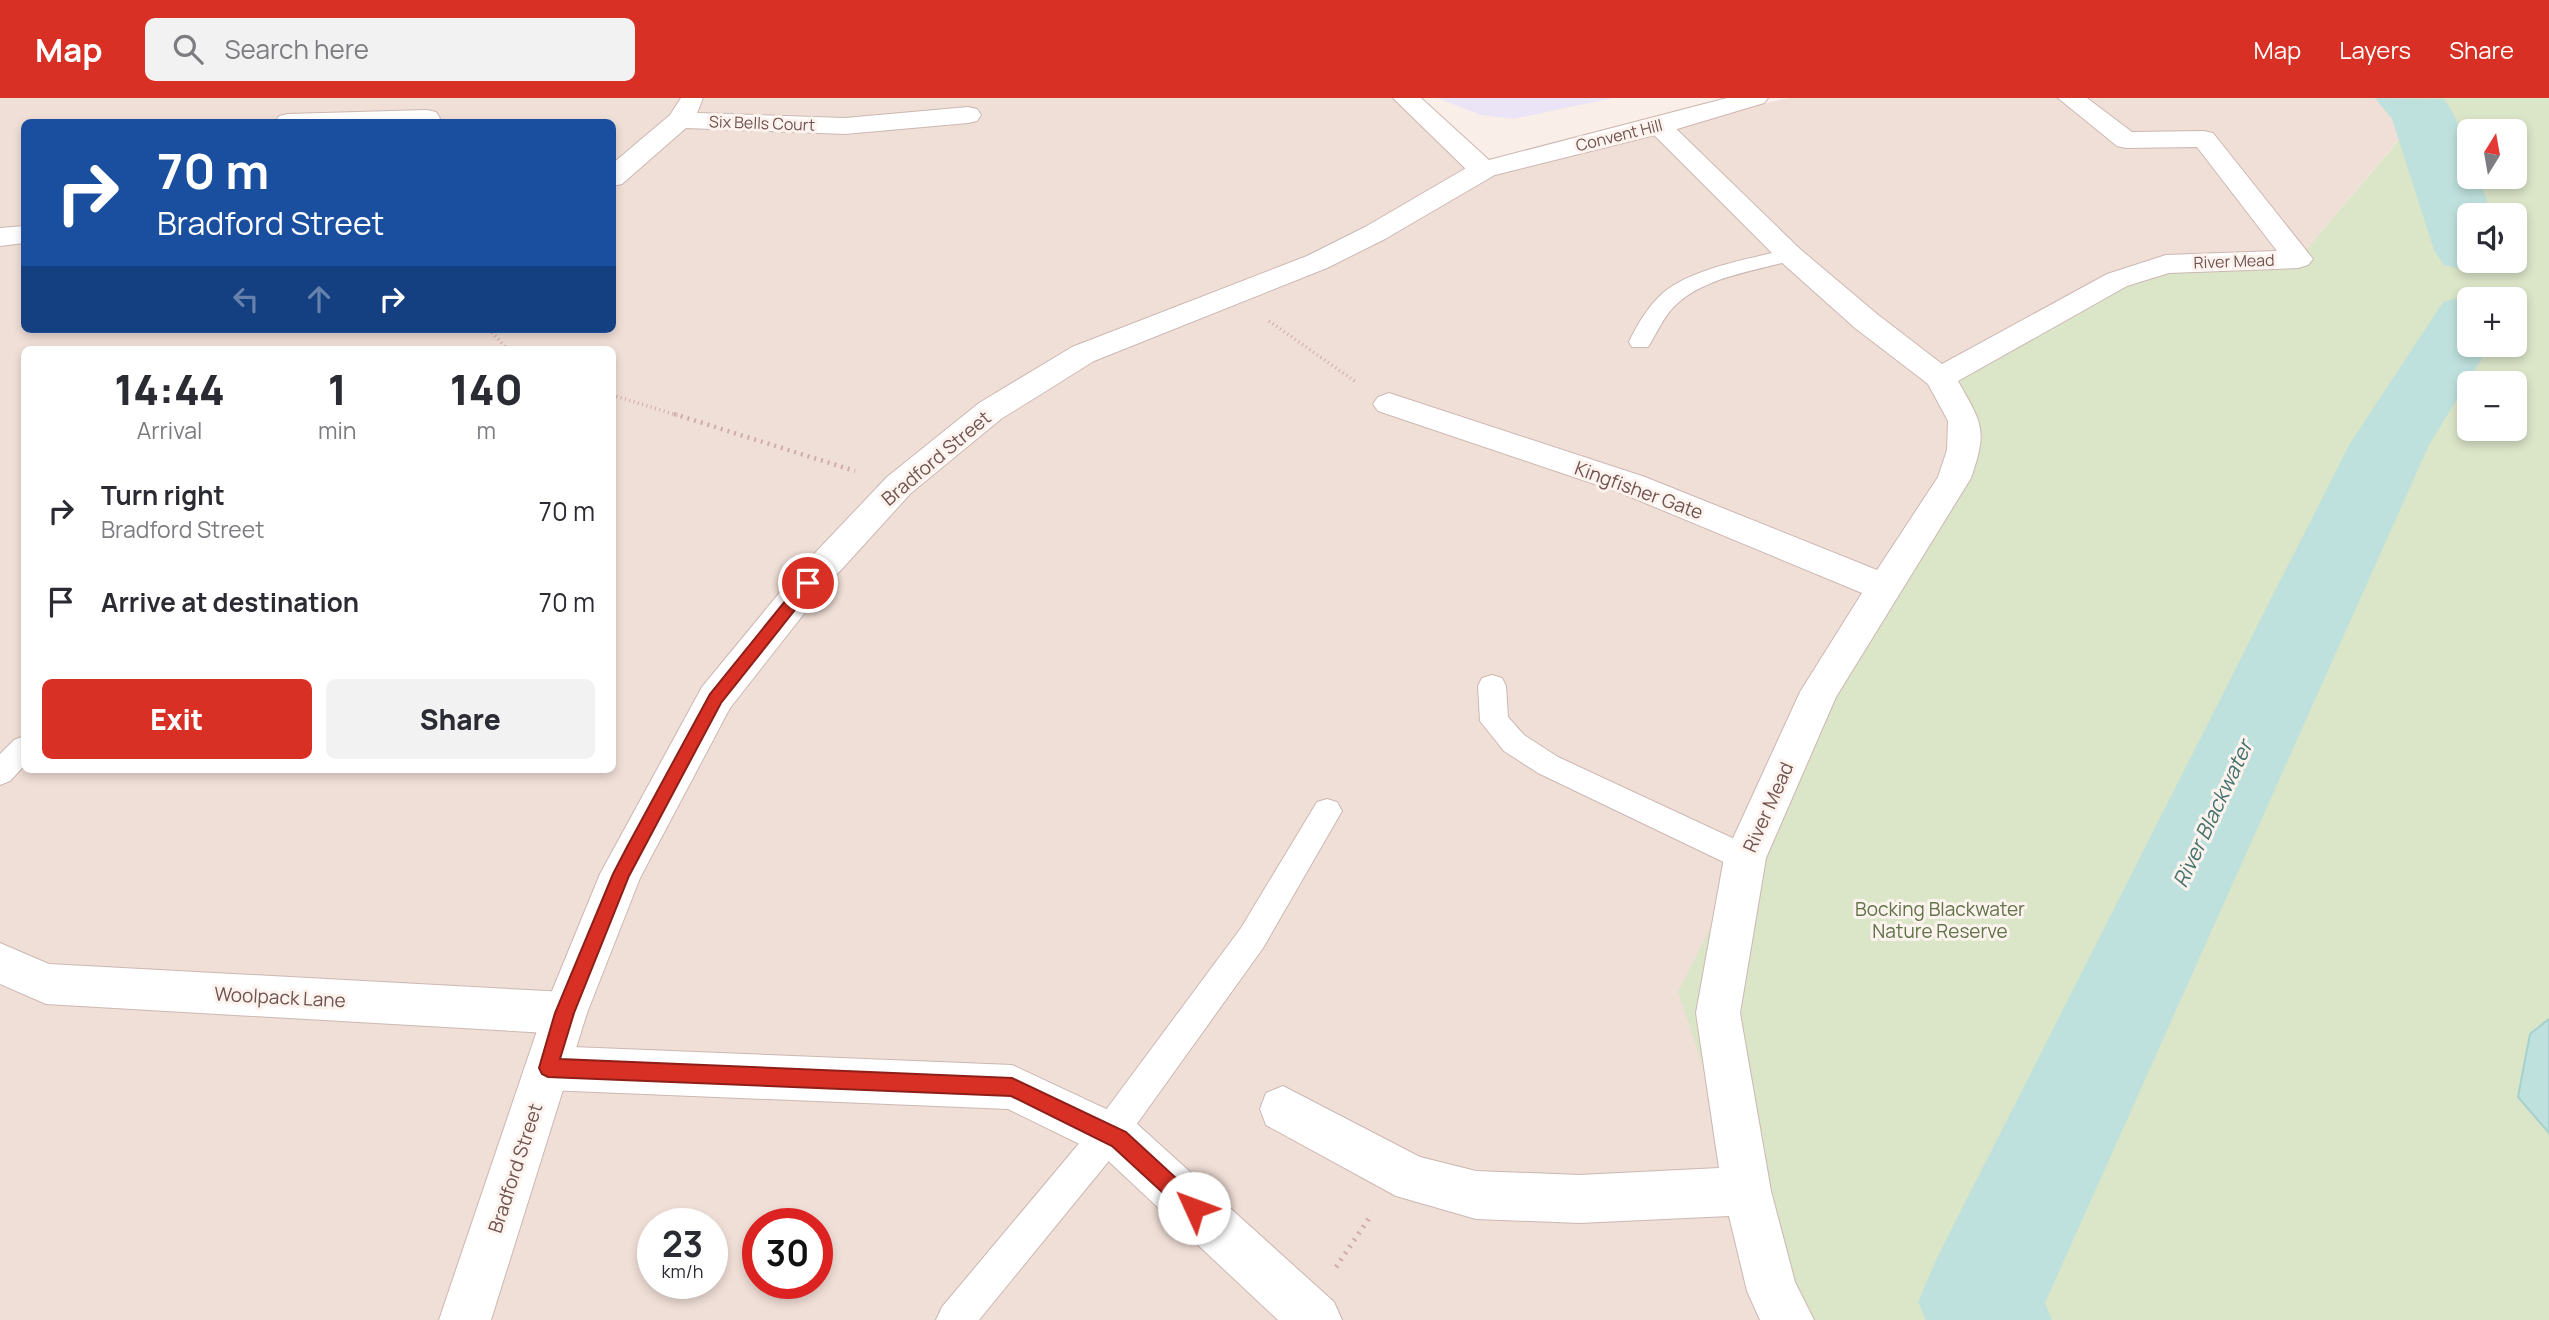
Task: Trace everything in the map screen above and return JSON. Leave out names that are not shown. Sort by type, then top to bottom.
[{"type":"street","points":[[1406,98],[1483,170]]},
{"type":"street","name":"Convent Hill","points":[[1483,170],[1658,126],[1755,98]]},
{"type":"street","name":"River Mead","points":[[1940,378],[2117,280],[2166,264],[2298,259],[2204,139],[2126,140],[2071,98]]},
{"type":"street","points":[[616,174],[687,109]]},
{"type":"street","name":"Six Bells Court","points":[[687,109],[840,133],[968,115]]},
{"type":"street","points":[[405,119],[427,118]]},
{"type":"street","name":"River Mead","points":[[1658,126],[1790,255],[1866,321],[1940,378],[1964,421],[1964,450],[1954,478],[1819,692],[1745,858],[1718,1013],[1747,1191],[1772,1291],[1788,1320]]},
{"type":"street","name":"Bradford Street","points":[[465,1320],[565,1013],[621,874],[716,698],[808,583],[899,485],[990,411],[1083,354],[1329,257],[1483,170]]},
{"type":"street","points":[[0,237],[21,235]]},
{"type":"street","name":"Kingfisher Gate","points":[[1389,404],[1633,485],[1885,588]]},
{"type":"street","name":"Woolpack Lane","points":[[0,963],[46,984],[565,1013]]},
{"type":"street","points":[[548,1068],[1012,1087],[1119,1139],[1311,1316]]},
{"type":"street","points":[[1283,1109],[1412,1179],[1476,1195],[1579,1199],[1747,1191]]},
{"type":"lane","points":[[1640,342],[1653,317],[1673,295],[1703,281],[1790,255]]},
{"type":"lane","points":[[1492,686],[1494,721],[1514,743],[1548,765],[1745,858]]},
{"type":"lane","points":[[0,772],[21,751]]},
{"type":"lane","points":[[955,1320],[1109,1134],[1252,938],[1327,811]]},
{"type":"path","points":[[1233,294],[1303,347],[1389,404]]},
{"type":"path","points":[[493,333],[504,346]]},
{"type":"path","points":[[616,396],[899,485]]},
{"type":"path","points":[[1311,1316],[1400,1172]]},
{"type":"shaded area","points":[[0,98],[1411,98],[1483,169],[1609,137],[1790,98],[2405,98],[2422,112],[2298,259],[1964,421],[1788,1320],[0,1320]]},
{"type":"shaded area","points":[[1437,98],[1613,98],[1513,119],[1481,115]]},
{"type":"green space","name":"Bocking Blackwater Nature Reserve","points":[[2406,98],[2549,98],[2549,1320],[1788,1320],[1678,992],[1900,551],[1964,450],[1940,378],[2117,280],[2298,259],[2422,113]]},
{"type":"water","points":[[2549,1019],[2549,1133],[2518,1097],[2530,1034]]},
{"type":"waterway","name":"River Blackwater","points":[[2406,98],[2422,112],[2457,215]]},
{"type":"waterway","name":"River Blackwater","points":[[1989,1320],[1981,1302],[2389,445],[2457,337]]},
{"type":"route","points":[[808,583],[716,698],[621,874],[565,1013],[548,1068],[1012,1087],[1119,1139],[1194,1208]]}]
